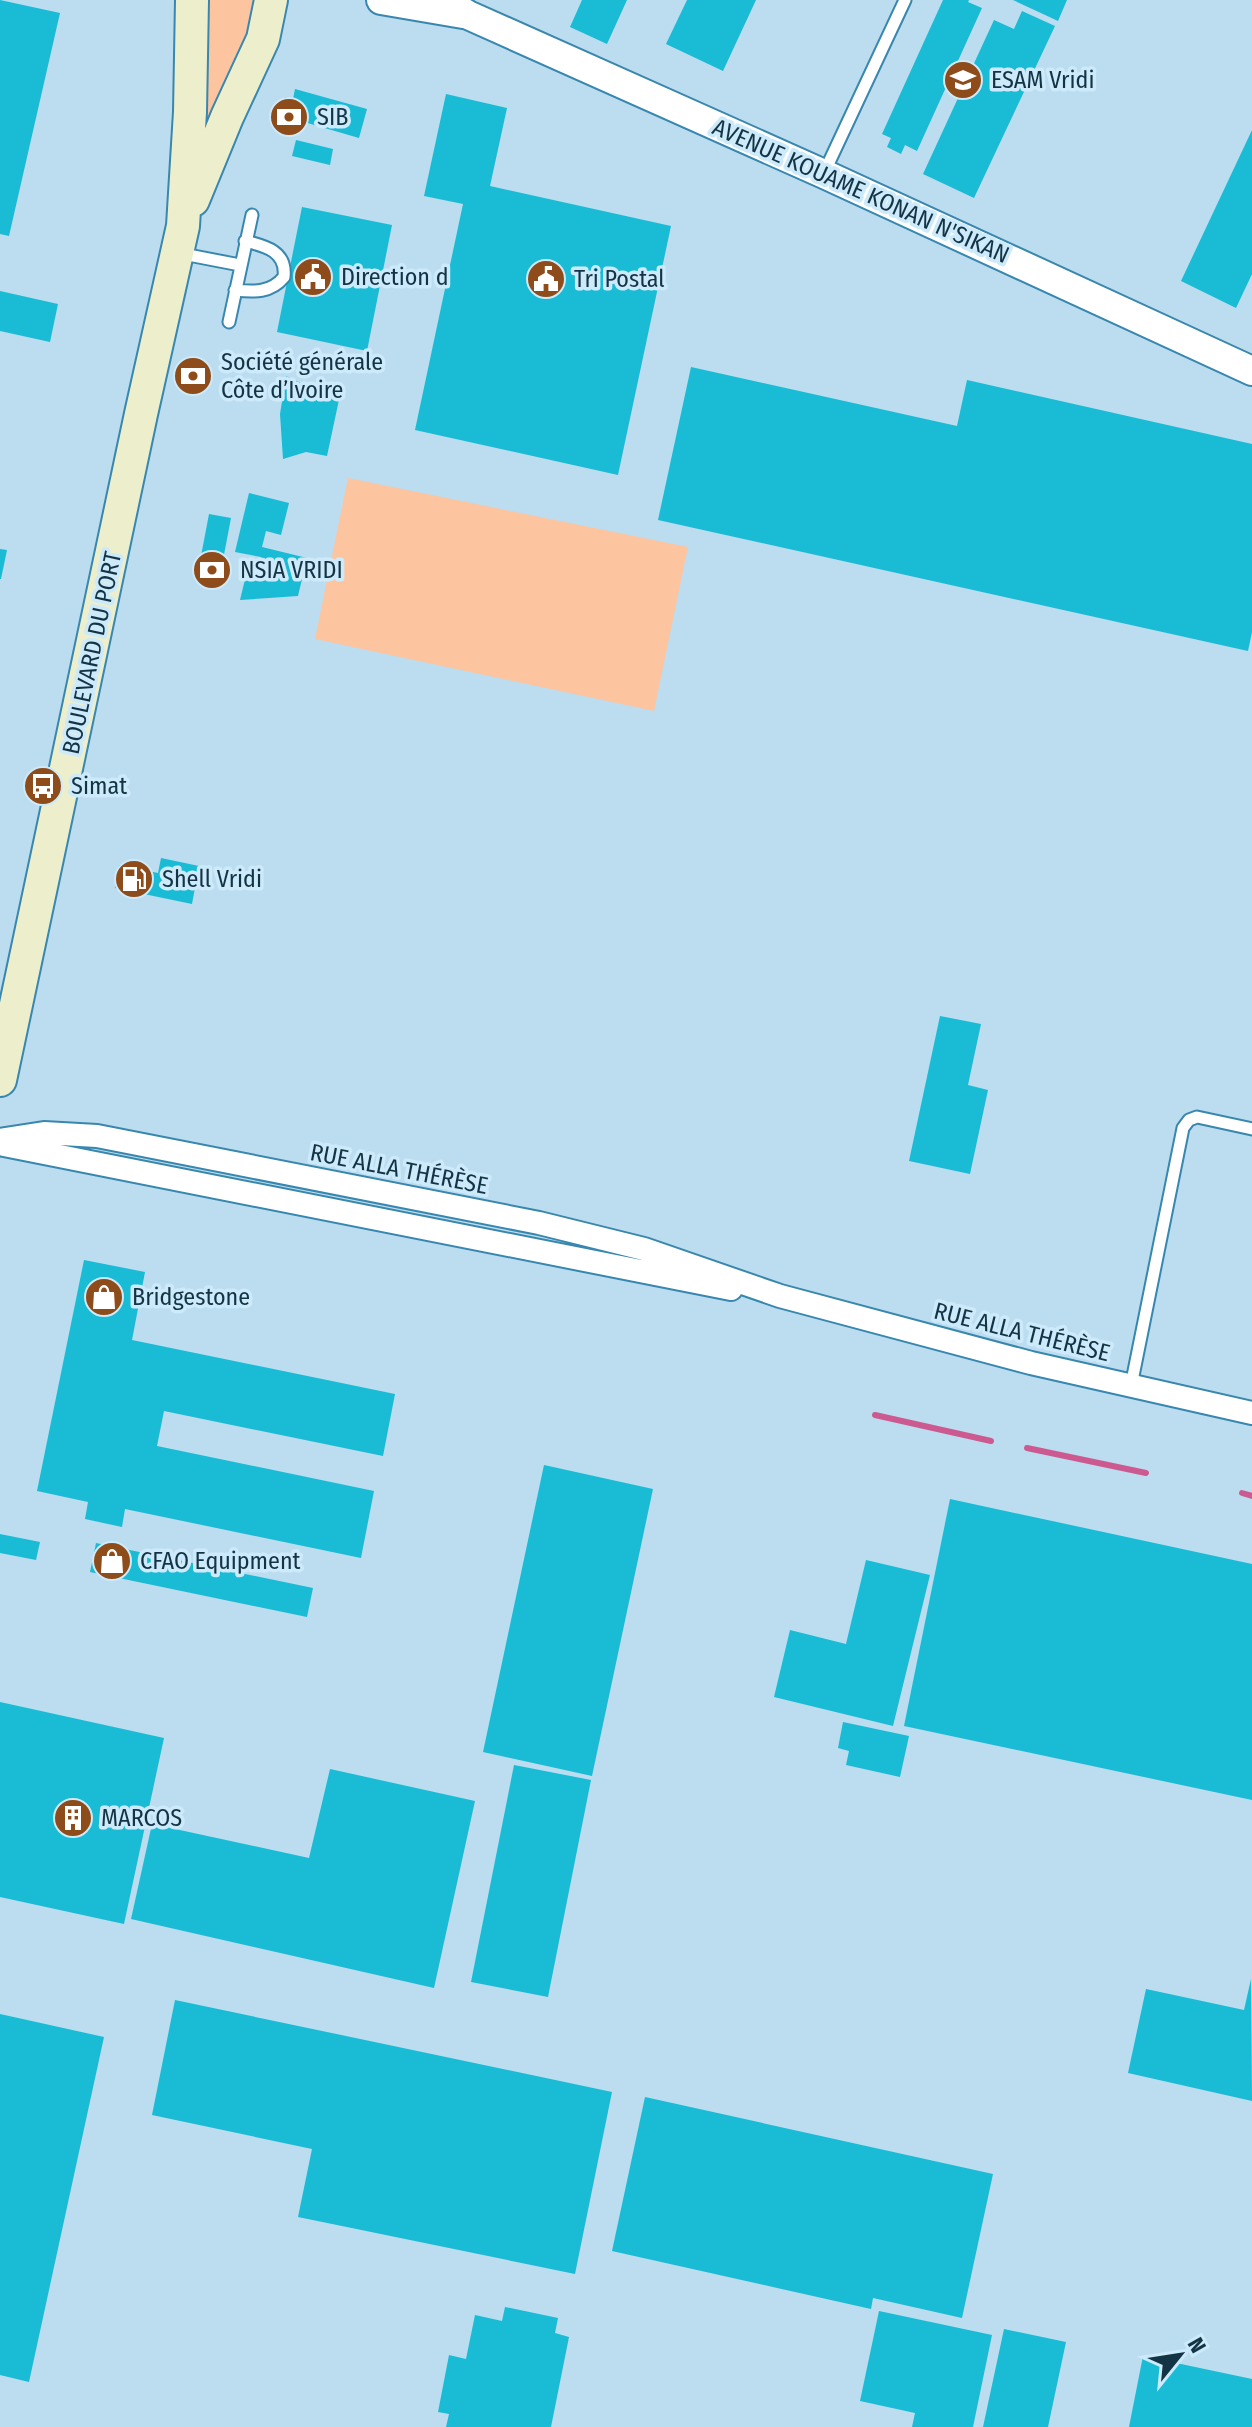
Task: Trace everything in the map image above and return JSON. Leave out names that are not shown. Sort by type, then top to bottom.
[{"type":"main road","name":"BOULEVARD DU PORT","points":[[0,1080],[180,240],[227,117],[263,39],[271,0]]},
{"type":"main road","name":"BOULEVARD DU PORT","points":[[180,240],[190,4]]},
{"type":"street","name":"AVENUE KOUAME KONAN N'SIKAN","points":[[381,0],[468,15]]},
{"type":"street","name":"AVENUE KOUAME KONAN N'SIKAN","points":[[443,0],[468,15],[824,174],[1252,371]]},
{"type":"street","name":"RUE ALLA THÉRÈSE","points":[[0,1142],[697,1284],[780,1296],[1031,1363],[1252,1413]]},
{"type":"lane","points":[[824,174],[905,0]]},
{"type":"lane","points":[[229,322],[252,215]]},
{"type":"lane","points":[[180,240],[240,265]]},
{"type":"lane","points":[[235,290],[267,290],[277,286],[284,277],[282,260],[276,252],[245,241]]},
{"type":"lane","points":[[1131,1386],[1183,1128],[1189,1120],[1197,1117],[1252,1129]]},
{"type":"shaded area","points":[[0,0],[1252,0],[1252,2427],[0,2427]]},
{"type":"shaded area","points":[[203,0],[264,0],[200,143]]},
{"type":"shaded area","points":[[348,478],[688,547],[654,711],[315,639]]},
{"type":"building","points":[[0,0],[60,13],[9,236],[0,234]]},
{"type":"building","points":[[582,0],[627,0],[607,44],[570,27]]},
{"type":"building","points":[[687,0],[756,0],[723,71],[666,44]]},
{"type":"building","points":[[943,0],[969,0],[982,8],[917,151],[905,145],[901,154],[887,147],[891,138],[882,134]]},
{"type":"building","points":[[1013,0],[1067,0],[1058,21]]},
{"type":"building","points":[[1022,11],[1055,26],[974,198],[923,174],[994,20],[1014,29]]},
{"type":"building","points":[[295,89],[367,109],[359,138],[280,115],[285,97],[293,99]]},
{"type":"building","points":[[446,94],[507,108],[490,186],[671,226],[618,475],[415,430],[463,204],[424,196]]},
{"type":"building","points":[[1252,130],[1252,274],[1236,308],[1181,281]]},
{"type":"building","points":[[296,140],[333,149],[330,165],[292,156]]},
{"type":"building","points":[[302,207],[392,225],[367,351],[277,332]]},
{"type":"building","points":[[0,291],[58,304],[50,342],[0,331]]},
{"type":"building","points":[[691,367],[957,426],[967,380],[1252,444],[1252,632],[1248,651],[658,520]]},
{"type":"building","points":[[286,376],[316,390],[340,395],[327,456],[306,452],[283,459],[280,414]]},
{"type":"building","points":[[249,493],[289,503],[281,535],[266,531],[262,547],[307,558],[298,596],[240,600],[248,567],[258,569],[261,557],[235,552]]},
{"type":"building","points":[[209,514],[231,518],[223,560],[201,556]]},
{"type":"building","points":[[0,549],[7,550],[1,579],[0,579]]},
{"type":"building","points":[[161,858],[199,866],[192,904],[115,888],[119,865],[158,873]]},
{"type":"building","points":[[940,1016],[981,1024],[968,1085],[988,1090],[970,1174],[909,1161]]},
{"type":"building","points":[[84,1260],[145,1272],[132,1340],[395,1394],[383,1456],[164,1411],[157,1446],[374,1491],[361,1558],[125,1509],[122,1527],[85,1519],[88,1502],[37,1491]]},
{"type":"building","points":[[544,1465],[653,1489],[592,1776],[483,1752]]},
{"type":"building","points":[[950,1499],[1252,1564],[1252,1800],[904,1726]]},
{"type":"building","points":[[0,1534],[40,1542],[36,1560],[0,1553]]},
{"type":"building","points":[[96,1543],[313,1588],[307,1617],[90,1572]]},
{"type":"building","points":[[866,1560],[930,1575],[893,1726],[774,1697],[790,1630],[846,1644]]},
{"type":"building","name":"MARCOS","points":[[0,1702],[164,1738],[124,1924],[0,1897]]},
{"type":"building","points":[[843,1722],[909,1736],[900,1777],[846,1765],[849,1751],[838,1748]]},
{"type":"building","points":[[514,1765],[591,1780],[548,1997],[471,1982]]},
{"type":"building","points":[[330,1769],[475,1801],[434,1988],[131,1919],[152,1824],[309,1858]]},
{"type":"building","points":[[1251,1979],[1252,2101],[1128,2073],[1146,1989],[1244,2010]]},
{"type":"building","points":[[175,2000],[612,2092],[575,2274],[298,2217],[312,2149],[152,2115]]},
{"type":"building","points":[[0,2014],[104,2037],[29,2382],[0,2375]]},
{"type":"building","points":[[645,2097],[993,2174],[962,2318],[873,2298],[871,2309],[612,2251]]},
{"type":"building","points":[[505,2307],[558,2318],[555,2333],[569,2337],[551,2427],[446,2427],[449,2414],[438,2412],[449,2355],[466,2359],[475,2315],[502,2321]]},
{"type":"building","points":[[879,2311],[992,2335],[973,2427],[912,2427],[915,2413],[860,2401]]},
{"type":"building","points":[[1004,2329],[1066,2342],[1048,2427],[983,2427]]},
{"type":"building","points":[[1143,2356],[1252,2379],[1252,2427],[1129,2427]]},
{"type":"waterway","points":[[875,1415],[991,1441]]},
{"type":"waterway","points":[[1027,1448],[1146,1473]]},
{"type":"waterway","points":[[1242,1493],[1252,1496]]},
{"type":"place","name":"ESAM Vridi","points":[[963,80]]},
{"type":"place","name":"SIB","points":[[289,117]]},
{"type":"place","name":"Direction d","points":[[313,277]]},
{"type":"place","name":"Tri Postal","points":[[546,279]]},
{"type":"place","name":"Société générale Côte d’Ivoire","points":[[193,376]]},
{"type":"place","name":"NSIA VRIDI","points":[[212,570]]},
{"type":"place","name":"Simat","points":[[43,786]]},
{"type":"place","name":"Shell Vridi","points":[[134,879]]},
{"type":"place","name":"Bridgestone","points":[[104,1297]]},
{"type":"place","name":"CFAO Equipment","points":[[112,1561]]},
{"type":"place","name":"MARCOS","points":[[73,1818]]}]
